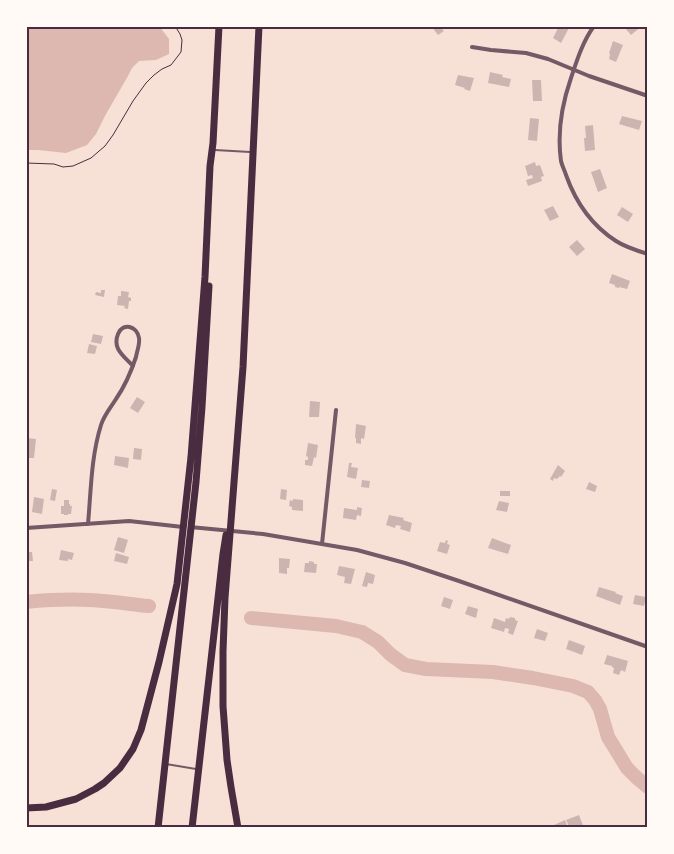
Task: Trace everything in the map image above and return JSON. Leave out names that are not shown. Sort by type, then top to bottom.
[{"type":"highway","points":[[158,828],[204,379],[219,26]]},
{"type":"highway","points":[[192,828],[232,508],[241,394],[258,26]]},
{"type":"highway","points":[[26,808],[56,805],[86,794],[104,783],[132,750],[141,730],[160,662],[185,550]]},
{"type":"highway","points":[[226,554],[223,688],[227,760],[238,828]]},
{"type":"street","points":[[594,26],[589,33],[564,97],[560,138],[562,162],[569,184],[581,208],[598,227],[617,242],[648,254]]},
{"type":"street","points":[[472,47],[526,53],[648,96]]},
{"type":"street","points":[[88,524],[94,457],[98,435],[105,416],[129,376],[133,366],[137,352],[139,337],[133,328],[128,326],[120,330],[116,348],[133,366]]},
{"type":"street","points":[[322,544],[336,410]]},
{"type":"street","points":[[26,528],[129,521],[263,534],[357,550],[405,563],[648,647]]},
{"type":"lane","points":[[213,147],[253,152]]},
{"type":"lane","points":[[165,764],[198,770]]},
{"type":"path","points":[[26,163],[54,164],[63,167],[74,166],[90,158],[105,146],[132,101],[146,83],[154,75],[171,64],[181,52],[182,40],[175,26]]},
{"type":"shaded area","points":[[26,26],[159,26],[169,39],[169,54],[156,60],[139,61],[132,68],[96,134],[87,145],[66,153],[26,150]]},
{"type":"building","points":[[431,26],[445,26],[442,29],[444,31],[438,35]]},
{"type":"building","points":[[559,26],[570,26],[561,43],[553,38]]},
{"type":"building","points":[[627,26],[642,26],[631,35],[625,28]]},
{"type":"building","points":[[613,41],[623,45],[616,62],[609,59]]},
{"type":"building","points":[[490,72],[511,79],[509,87],[488,83]]},
{"type":"building","points":[[458,75],[474,78],[470,91],[455,85]]},
{"type":"building","points":[[532,80],[541,80],[542,101],[533,101]]},
{"type":"building","points":[[622,116],[642,121],[639,130],[619,124]]},
{"type":"building","points":[[530,118],[539,119],[537,141],[528,140]]},
{"type":"building","points":[[593,125],[595,150],[585,151],[585,126]]},
{"type":"building","points":[[535,162],[536,166],[540,165],[544,176],[541,177],[542,181],[528,186],[526,180],[533,178],[532,175],[528,176],[525,166]]},
{"type":"building","points":[[600,169],[607,188],[598,192],[591,172]]},
{"type":"building","points":[[553,206],[559,217],[550,221],[544,210]]},
{"type":"building","points":[[622,207],[633,214],[628,222],[617,215]]},
{"type":"building","points":[[577,240],[585,249],[577,256],[569,247]]},
{"type":"building","points":[[612,274],[630,281],[627,289],[615,287],[615,285],[609,283]]},
{"type":"building","points":[[101,290],[105,290],[104,297],[95,295],[96,292],[101,293]]},
{"type":"building","points":[[121,291],[129,292],[128,297],[131,298],[131,301],[129,301],[128,309],[124,308],[125,306],[117,305],[118,296],[121,296]]},
{"type":"building","points":[[93,334],[103,336],[101,344],[91,342]]},
{"type":"building","points":[[89,344],[97,346],[95,354],[87,353]]},
{"type":"building","points":[[137,397],[145,402],[138,413],[130,408]]},
{"type":"building","points":[[310,401],[320,402],[319,417],[309,417]]},
{"type":"building","points":[[356,424],[366,426],[364,439],[361,438],[361,444],[356,443]]},
{"type":"building","points":[[26,438],[36,439],[34,458],[26,458]]},
{"type":"building","points":[[308,443],[318,445],[316,458],[314,457],[312,466],[305,465],[305,460],[308,460],[306,456]]},
{"type":"building","points":[[134,448],[142,449],[141,460],[133,459]]},
{"type":"building","points":[[115,456],[129,458],[128,468],[114,465]]},
{"type":"building","points":[[349,463],[352,463],[351,467],[358,468],[356,479],[347,477]]},
{"type":"building","points":[[558,465],[565,471],[561,477],[554,478],[553,481],[550,479]]},
{"type":"building","points":[[362,480],[370,481],[369,488],[361,487]]},
{"type":"building","points":[[589,482],[597,486],[595,492],[586,489]]},
{"type":"building","points":[[52,489],[57,490],[55,501],[50,500]]},
{"type":"building","points":[[281,489],[287,490],[286,500],[280,499]]},
{"type":"building","points":[[500,491],[510,491],[510,496],[500,496]]},
{"type":"building","points":[[34,497],[44,499],[42,514],[32,512]]},
{"type":"building","points":[[293,499],[303,500],[303,511],[292,510],[292,507],[289,506],[290,500],[293,501]]},
{"type":"building","points":[[64,500],[69,500],[70,506],[72,506],[71,514],[61,514],[61,506],[64,506]]},
{"type":"building","points":[[499,501],[509,503],[507,512],[496,510]]},
{"type":"building","points":[[357,507],[362,508],[361,516],[357,515],[356,520],[343,518],[344,508],[357,510]]},
{"type":"building","points":[[389,515],[404,518],[403,520],[412,523],[410,532],[400,529],[401,526],[396,525],[395,528],[386,525]]},
{"type":"building","points":[[118,537],[128,540],[124,553],[114,550]]},
{"type":"building","points":[[492,538],[511,545],[508,554],[488,548]]},
{"type":"building","points":[[446,540],[448,541],[447,544],[450,545],[447,554],[437,551],[440,542],[445,543]]},
{"type":"building","points":[[61,550],[74,553],[72,560],[59,560]]},
{"type":"building","points":[[26,552],[32,552],[33,561],[26,561]]},
{"type":"building","points":[[116,553],[129,557],[127,564],[114,561]]},
{"type":"building","points":[[279,558],[290,559],[287,574],[279,573]]},
{"type":"building","points":[[309,561],[317,564],[316,573],[304,572],[305,563],[309,563]]},
{"type":"building","points":[[339,566],[355,569],[351,584],[344,583],[345,577],[337,575]]},
{"type":"building","points":[[366,572],[375,575],[373,584],[368,583],[367,587],[362,586]]},
{"type":"building","points":[[599,587],[623,596],[620,605],[596,596]]},
{"type":"building","points":[[635,595],[646,597],[644,606],[633,604]]},
{"type":"building","points":[[444,597],[453,600],[450,609],[441,606]]},
{"type":"building","points":[[468,606],[478,609],[476,618],[465,614]]},
{"type":"building","points":[[510,617],[518,621],[513,635],[508,633],[509,629],[505,628],[504,632],[491,628],[494,618],[505,622],[506,618],[509,619]]},
{"type":"building","points":[[537,629],[548,633],[545,641],[534,638]]},
{"type":"building","points":[[569,640],[585,646],[582,655],[566,649]]},
{"type":"building","points":[[607,655],[628,661],[625,672],[621,670],[619,675],[613,673],[614,668],[612,666],[604,664]]},
{"type":"building","points":[[579,815],[584,828],[570,828],[566,820]]},
{"type":"building","points":[[565,820],[568,828],[555,828],[554,825]]},
{"type":"waterway","points":[[26,602],[82,600],[149,606]]},
{"type":"waterway","points":[[251,618],[336,626],[362,632],[378,642],[405,665],[426,669],[493,672],[573,686],[588,692],[600,709],[608,737],[627,768],[648,787]]}]
